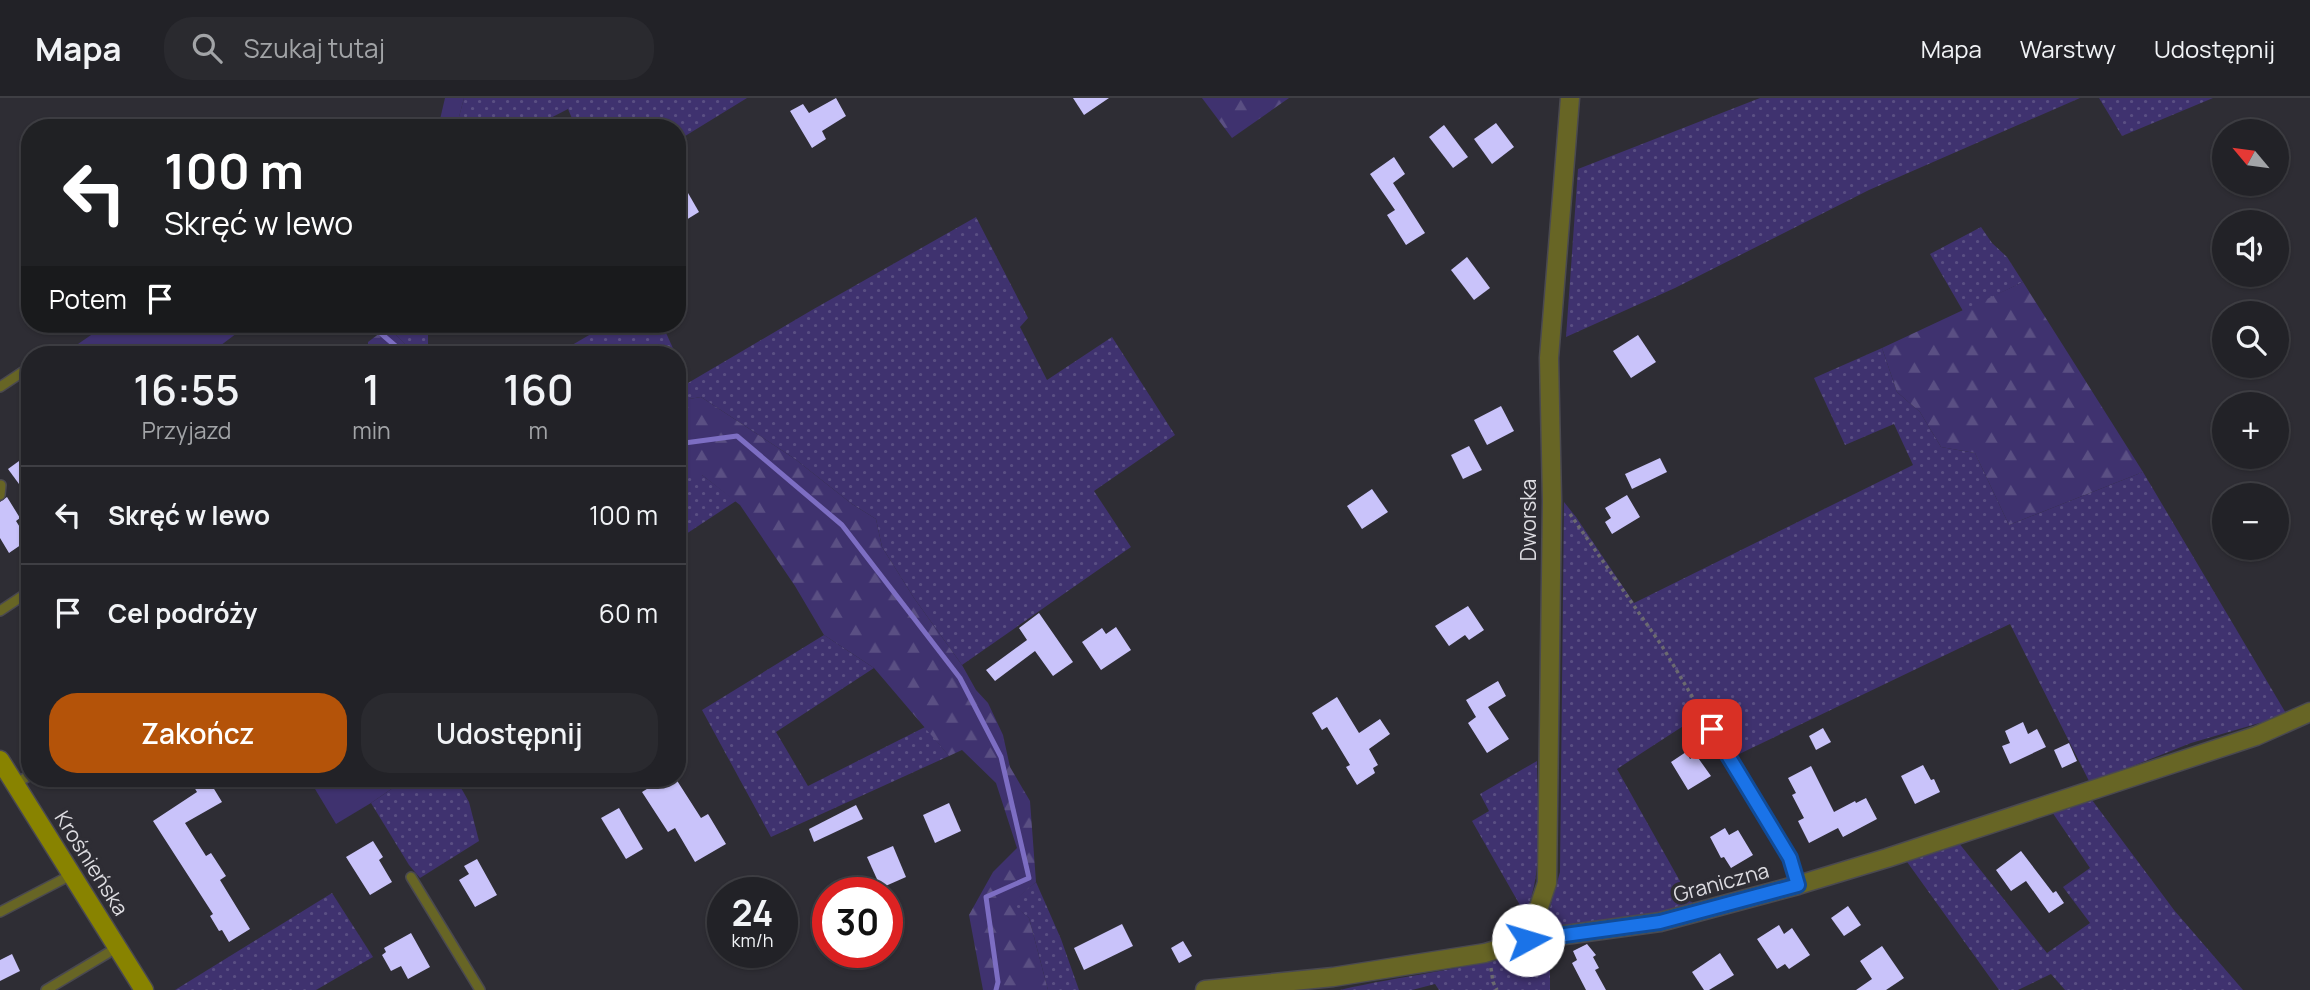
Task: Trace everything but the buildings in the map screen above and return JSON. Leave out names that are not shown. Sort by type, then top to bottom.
[{"type":"main road","name":"Krośnieńska","points":[[0,760],[21,778]]},
{"type":"main road","name":"Krośnieńska","points":[[26,787],[73,874],[144,990]]},
{"type":"street","name":"Dworska","points":[[1528,940],[1547,883],[1552,501],[1549,358],[1570,98]]},
{"type":"street","name":"Graniczna","points":[[1205,990],[1346,975],[1485,953],[1528,940],[1660,922],[1798,885],[2256,736],[2310,712]]},
{"type":"lane","points":[[0,387],[21,373]]},
{"type":"lane","points":[[0,611],[21,597]]},
{"type":"lane","points":[[1712,729],[1790,858],[1798,885]]},
{"type":"lane","points":[[0,912],[73,874]]},
{"type":"lane","points":[[411,877],[480,990]]},
{"type":"lane","points":[[46,990],[118,947]]},
{"type":"path","points":[[1552,501],[1566,507],[1662,646],[1712,729]]},
{"type":"green space","points":[[445,98],[464,98],[458,119],[440,119]]},
{"type":"green space","points":[[464,98],[747,98],[686,135],[686,119],[572,119],[568,109],[549,119],[458,119]]},
{"type":"green space","points":[[1202,98],[1289,98],[1232,138]]},
{"type":"green space","points":[[1760,98],[2080,98],[1869,190],[1675,288],[1566,337],[1578,169]]},
{"type":"green space","points":[[2099,98],[2213,98],[2122,136]]},
{"type":"green space","points":[[976,217],[1028,318],[1020,327],[1047,380],[1112,337],[1175,435],[1094,491],[1131,547],[962,665],[914,598],[882,547],[876,519],[852,504],[795,459],[701,397],[686,400],[686,379],[688,383]]},
{"type":"green space","points":[[1981,227],[1992,243],[2007,257],[2023,282],[1963,311],[1930,254]]},
{"type":"green space","points":[[2023,282],[2143,472],[2009,525],[1975,453],[1941,447],[1920,412],[1897,392],[1882,348]]},
{"type":"green space","points":[[94,333],[237,333],[220,346],[75,346]]},
{"type":"green space","points":[[380,333],[394,333],[407,346],[368,346],[368,342]]},
{"type":"green space","points":[[394,333],[428,333],[428,346],[407,346]]},
{"type":"green space","points":[[593,333],[666,333],[672,346],[570,346]]},
{"type":"green space","points":[[1882,348],[1897,392],[1920,412],[1941,447],[1975,453],[2009,525],[2143,472],[2287,715],[2191,743],[2090,783],[2010,624],[1735,756],[1708,710],[1617,769],[1694,906],[1559,932],[1548,926],[1547,918],[1560,872],[1564,502],[1634,603],[1913,465],[1894,424],[1845,445],[1814,378]]},
{"type":"green space","points":[[701,397],[795,459],[852,504],[876,519],[882,547],[976,690],[988,703],[1003,735],[1010,767],[1030,801],[1036,882],[1012,903],[1029,918],[1048,990],[983,990],[969,915],[993,872],[1017,848],[996,783],[962,750],[949,756],[874,668],[824,635],[795,586],[740,505],[702,475],[686,475],[686,400]]},
{"type":"green space","points":[[686,475],[702,475],[736,501],[686,534]]},
{"type":"green space","points":[[824,635],[874,668],[776,732],[808,786],[925,727],[949,756],[771,837],[702,710]]},
{"type":"green space","points":[[1537,761],[1538,860],[1525,914],[1472,821],[1489,811],[1480,794]]},
{"type":"green space","points":[[314,787],[394,787],[371,803],[336,824]]},
{"type":"green space","points":[[394,787],[461,787],[469,802],[479,841],[420,878],[371,803]]},
{"type":"green space","points":[[2089,796],[2174,910],[2243,990],[2065,990],[2051,974],[2018,990],[1999,990],[1905,859],[1958,842],[2047,953],[2090,923],[2063,887],[2090,868],[2050,809]]},
{"type":"green space","points":[[1036,882],[1061,939],[1079,990],[1048,990],[1029,918],[1011,903]]},
{"type":"green space","points":[[332,893],[373,957],[316,990],[175,990]]},
{"type":"green space","points":[[1531,948],[1550,955],[1550,990],[1439,990],[1435,984],[1412,990],[1340,990],[1460,967]]},
{"type":"waterway","points":[[380,333],[396,346]]},
{"type":"waterway","points":[[686,443],[737,436],[842,525],[960,678],[1001,757],[1029,878],[986,897],[998,982],[996,990]]},
{"type":"route","points":[[1528,940],[1660,922],[1798,885],[1790,858],[1712,729]]}]
